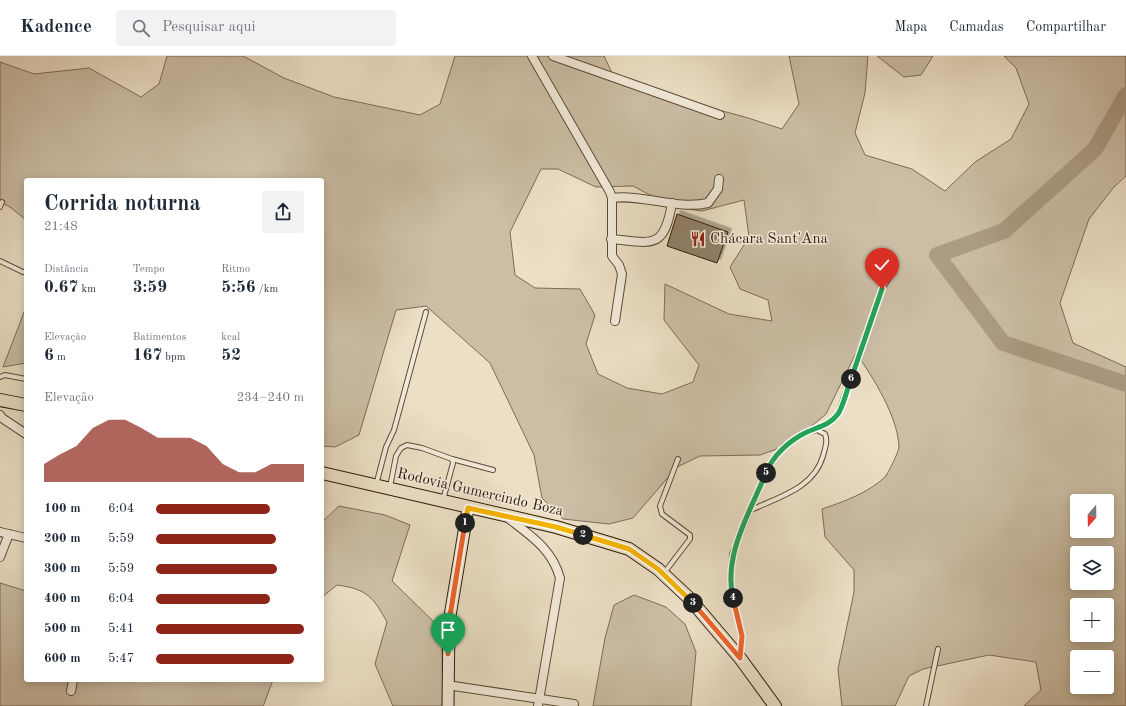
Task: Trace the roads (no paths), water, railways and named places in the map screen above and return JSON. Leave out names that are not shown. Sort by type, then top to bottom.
[{"type":"main road","points":[[1,400],[24,405]]},
{"type":"main road","name":"Rodovia Gumercindo Boza","points":[[324,473],[390,488],[468,508],[556,527],[629,549],[663,574],[689,598],[740,658],[775,706]]},
{"type":"street","points":[[532,56],[610,192],[612,198],[612,256],[619,265],[622,274],[615,321]]},
{"type":"street","points":[[553,56],[720,115]]},
{"type":"street","points":[[612,198],[650,199],[696,206],[708,203],[718,189],[719,180]]},
{"type":"street","points":[[611,239],[647,242],[661,237],[666,229],[672,203]]},
{"type":"street","points":[[1,418],[24,433]]},
{"type":"street","points":[[448,706],[447,685],[449,622],[468,508]]},
{"type":"street","points":[[505,516],[532,537],[550,554],[556,565],[560,578],[538,703]]},
{"type":"street","points":[[0,532],[24,538]]},
{"type":"street","points":[[0,557],[9,534]]},
{"type":"street","points":[[71,691],[73,682]]},
{"type":"street","points":[[447,685],[538,703],[574,704]]},
{"type":"lane","points":[[0,261],[23,272]]},
{"type":"lane","points":[[740,658],[742,636],[731,591],[732,554],[768,469],[784,446],[807,432],[817,430],[838,414],[882,289],[889,278]]},
{"type":"lane","points":[[376,486],[386,447],[394,430],[426,312]]},
{"type":"lane","points":[[0,377],[5,375],[24,379]]},
{"type":"lane","points":[[751,510],[800,488],[817,472],[827,441],[825,434],[817,430]]},
{"type":"lane","points":[[390,488],[396,456],[402,448],[407,445],[422,448],[452,459],[493,470]]},
{"type":"lane","points":[[443,502],[453,463],[452,459]]},
{"type":"lane","points":[[663,574],[690,539],[690,535],[662,514],[660,506],[678,459]]},
{"type":"lane","points":[[926,706],[938,649]]},
{"type":"waterway","points":[[1126,95],[1095,149],[1004,231],[937,255],[1003,343],[1126,384]]},
{"type":"place","name":"Chácara Sant'Ana","points":[[698,239]]}]
